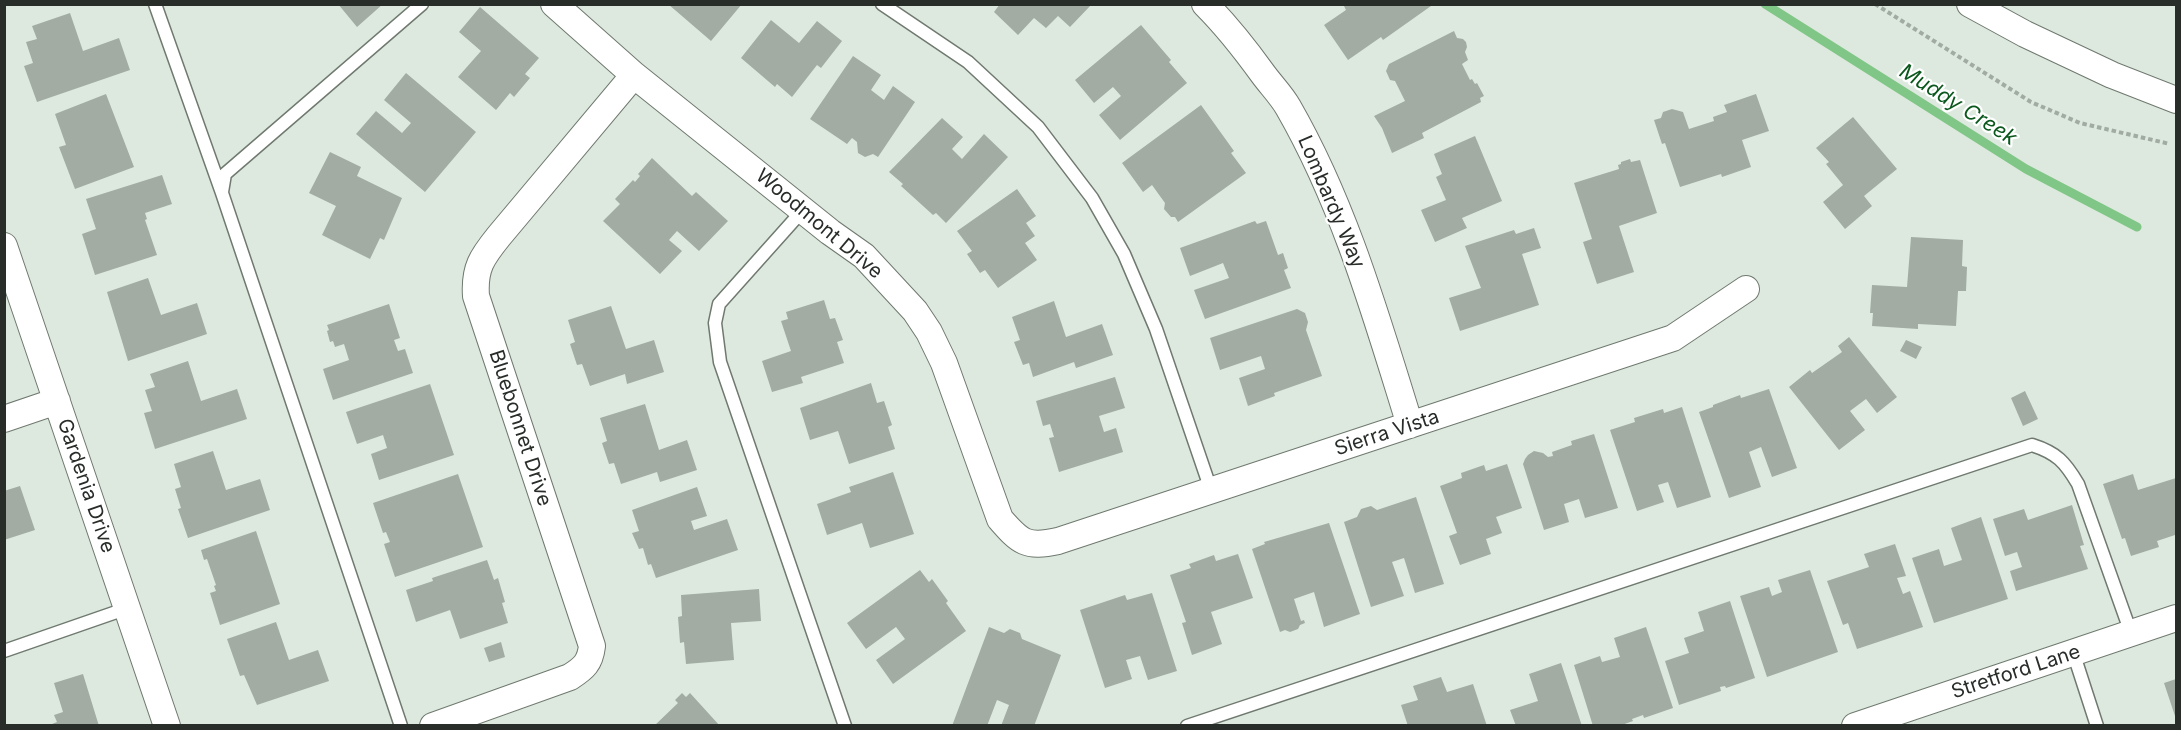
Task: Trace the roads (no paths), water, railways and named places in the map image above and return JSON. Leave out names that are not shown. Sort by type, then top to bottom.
[{"type":"street","name":"Woodmont Drive","points":[[554,4],[634,75],[864,256],[915,311],[930,332],[944,363],[1000,519],[1016,538]]},
{"type":"street","name":"Lombardy Way","points":[[1205,4],[1231,30],[1287,105],[1326,182],[1375,311],[1410,425]]},
{"type":"street","points":[[1970,4],[2025,34],[2112,75],[2176,100]]},
{"type":"street","name":"Bluebonnet Drive","points":[[433,726],[570,677],[584,668],[591,658],[592,646],[476,296],[475,278],[482,258],[499,236],[634,75]]},
{"type":"street","name":"Gardenia Drive","points":[[4,246],[167,726]]},
{"type":"street","name":"Sierra Vista","points":[[1016,538],[1042,545],[1058,541],[1673,338],[1746,290]]},
{"type":"street","points":[[4,419],[57,401]]},
{"type":"street","name":"Stretford Lane","points":[[1868,723],[2176,618]]},
{"type":"lane","points":[[155,4],[222,193],[401,726]]},
{"type":"lane","points":[[222,193],[225,174],[422,4]]},
{"type":"lane","points":[[882,4],[968,62],[1038,127],[1092,198],[1124,254],[1156,328],[1211,490]]},
{"type":"lane","points":[[803,210],[719,304],[715,323],[720,362],[845,726]]},
{"type":"lane","points":[[1187,726],[2032,445],[2049,450],[2065,462],[2078,484],[2131,633]]},
{"type":"lane","points":[[4,651],[128,608]]},
{"type":"lane","points":[[2073,652],[2097,726]]},
{"type":"waterway","name":"Muddy Creek","points":[[1765,4],[2026,169],[2137,227]]}]
